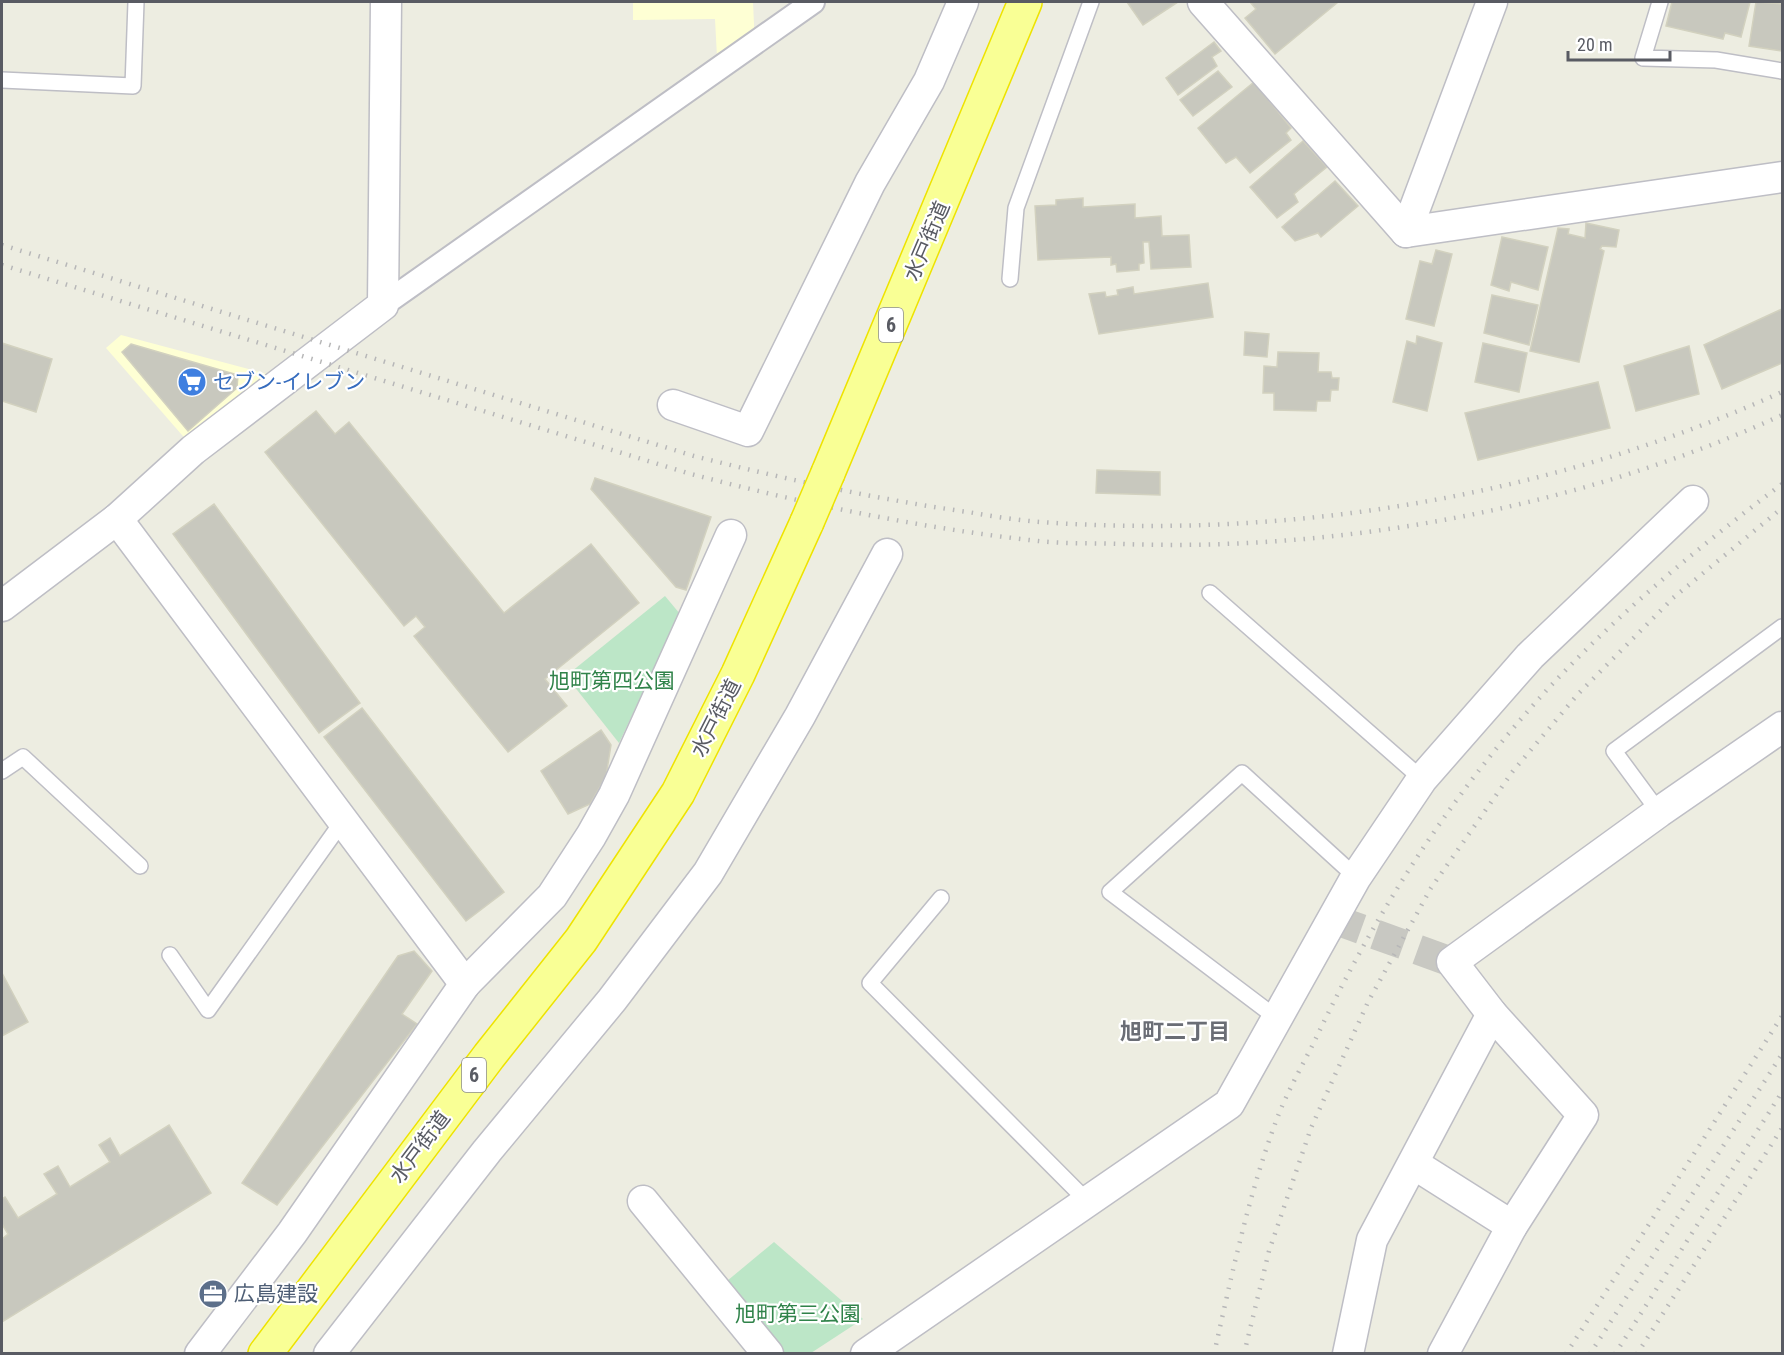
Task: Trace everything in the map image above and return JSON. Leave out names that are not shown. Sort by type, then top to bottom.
[{"type":"highway","name":"水戸街道","points":[[265,1353],[489,1056],[581,940],[672,803],[738,674],[807,522],[1025,2]]},
{"type":"street","points":[[383,305],[386,2]]},
{"type":"street","points":[[2,606],[117,519],[193,450],[383,305],[813,2]]},
{"type":"street","points":[[673,405],[748,432],[870,183],[929,81],[963,2]]},
{"type":"street","points":[[1203,2],[1406,232]]},
{"type":"street","points":[[1406,232],[1492,2]]},
{"type":"street","points":[[1406,232],[1782,177]]},
{"type":"street","points":[[866,1353],[1229,1104],[1356,877],[1422,779],[1530,656],[1693,501]]},
{"type":"street","points":[[117,519],[465,984]]},
{"type":"street","points":[[200,1353],[292,1233],[465,984],[552,896],[591,836],[614,795],[731,535]]},
{"type":"street","points":[[329,1353],[487,1150],[612,1000],[708,873],[800,716],[887,554]]},
{"type":"street","points":[[1443,1353],[1512,1226],[1583,1115],[1492,1014],[1452,962],[1659,812],[1782,727]]},
{"type":"street","points":[[1348,1353],[1372,1240],[1492,1014]]},
{"type":"street","points":[[1414,1164],[1512,1226]]},
{"type":"street","points":[[643,1201],[768,1353]]},
{"type":"lane","points":[[2,80],[133,86],[136,2]]},
{"type":"lane","points":[[1010,279],[1016,208],[1091,2]]},
{"type":"lane","points":[[1660,2],[1643,58],[1716,60],[1782,71]]},
{"type":"lane","points":[[1210,593],[1422,779]]},
{"type":"lane","points":[[1659,812],[1614,751],[1782,627]]},
{"type":"lane","points":[[2,771],[23,758],[140,866]]},
{"type":"lane","points":[[1278,1019],[1110,892],[1242,773],[1356,877]]},
{"type":"lane","points":[[170,955],[208,1010],[342,822]]},
{"type":"lane","points":[[941,898],[870,983],[1088,1202]]},
{"type":"shaded area","points":[[633,2],[753,2],[755,47],[718,76],[715,19],[633,20]]},
{"type":"shaded area","points":[[121,335],[282,378],[189,443],[106,348]]},
{"type":"green space","name":"旭町第四公園","points":[[665,596],[680,614],[619,743],[566,676]]},
{"type":"green space","name":"旭町第三公園","points":[[774,1242],[863,1319],[811,1353],[778,1353],[727,1281]]},
{"type":"building","points":[[1127,2],[1178,2],[1143,25]]},
{"type":"building","points":[[1250,2],[1337,3],[1275,54],[1245,18],[1256,9]]},
{"type":"building","points":[[1672,2],[1750,2],[1741,37],[1725,33],[1723,39],[1666,26]]},
{"type":"building","points":[[1756,2],[1782,4],[1782,51],[1749,46]]},
{"type":"building","points":[[1214,42],[1221,51],[1212,57],[1217,66],[1178,95],[1166,78]]},
{"type":"building","points":[[1218,71],[1232,87],[1193,116],[1180,100]]},
{"type":"building","points":[[1254,82],[1291,128],[1286,133],[1291,140],[1250,173],[1236,157],[1226,163],[1198,128]]},
{"type":"building","points":[[1303,141],[1327,167],[1294,194],[1298,202],[1277,218],[1250,187]]},
{"type":"building","points":[[1335,181],[1358,206],[1321,237],[1318,233],[1295,241],[1282,227]]},
{"type":"building","points":[[1083,198],[1083,207],[1135,204],[1135,218],[1161,216],[1162,236],[1189,235],[1191,267],[1151,269],[1149,242],[1143,242],[1144,263],[1139,264],[1139,270],[1117,272],[1116,264],[1111,265],[1111,257],[1038,260],[1035,206],[1056,205],[1056,200]]},
{"type":"building","points":[[1586,223],[1619,230],[1616,247],[1602,246],[1600,249],[1604,251],[1579,362],[1530,351],[1558,228],[1569,229],[1568,234],[1585,238]]},
{"type":"building","points":[[1502,237],[1548,247],[1538,290],[1511,282],[1509,291],[1491,285]]},
{"type":"building","points":[[1436,250],[1452,254],[1434,326],[1406,319],[1420,261],[1432,264]]},
{"type":"building","points":[[1208,283],[1213,317],[1099,334],[1089,294],[1105,292],[1106,297],[1118,295],[1117,290],[1133,287],[1134,294]]},
{"type":"building","points":[[1492,295],[1538,305],[1529,345],[1484,333]]},
{"type":"building","points":[[1782,309],[1782,363],[1722,389],[1704,345]]},
{"type":"building","points":[[1245,332],[1269,334],[1267,357],[1244,355]]},
{"type":"building","points":[[1417,336],[1442,343],[1427,411],[1393,402],[1407,341],[1416,344]]},
{"type":"building","points":[[2,343],[52,359],[36,412],[2,401]]},
{"type":"building","points":[[1483,343],[1527,353],[1519,392],[1475,382]]},
{"type":"building","name":"セブン-イレブン","points":[[131,344],[238,375],[237,388],[188,431],[122,352]]},
{"type":"building","points":[[1689,346],[1699,394],[1636,411],[1624,366]]},
{"type":"building","points":[[1278,352],[1319,353],[1318,372],[1331,372],[1332,378],[1339,378],[1338,390],[1331,390],[1330,401],[1317,401],[1316,411],[1274,410],[1274,393],[1263,393],[1264,366],[1277,367]]},
{"type":"building","points":[[1598,382],[1610,428],[1478,460],[1465,413]]},
{"type":"building","points":[[316,411],[335,434],[349,422],[504,613],[591,544],[639,603],[545,679],[567,706],[508,752],[414,636],[425,627],[416,616],[404,626],[265,452]]},
{"type":"building","points":[[1097,470],[1160,472],[1160,495],[1096,493]]},
{"type":"building","points":[[595,478],[711,517],[686,590],[676,587],[591,489]]},
{"type":"building","points":[[214,504],[360,703],[319,733],[173,534]]},
{"type":"building","points":[[362,708],[504,892],[466,921],[324,737]]},
{"type":"building","points":[[601,730],[611,745],[606,776],[590,804],[568,814],[541,771]]},
{"type":"building","points":[[414,951],[432,971],[402,1014],[417,1024],[277,1205],[242,1183],[398,956]]},
{"type":"building","points":[[2,973],[28,1022],[2,1036]]},
{"type":"building","points":[[169,1125],[211,1193],[2,1322],[2,1239],[8,1234],[2,1224],[2,1199],[5,1197],[18,1218],[57,1194],[44,1174],[58,1166],[70,1187],[110,1162],[99,1145],[110,1138],[120,1156]]},
{"type":"tunnel","points":[[1333,919],[1452,962]]},
{"type":"railway","points":[[2,245],[694,456],[864,495],[1040,522],[1135,526],[1230,524],[1325,516],[1419,503],[1512,484],[1604,459],[1694,428],[1782,392]]},
{"type":"railway","points":[[2,265],[691,474],[863,514],[994,536],[1048,542],[1206,545],[1290,540],[1375,531],[1460,517],[1543,498],[1625,475],[1705,447],[1782,415]]},
{"type":"railway","points":[[1214,1354],[1250,1204],[1278,1116],[1342,986],[1395,891],[1456,801],[1523,716],[1560,676],[1667,576],[1782,484]]},
{"type":"railway","points":[[1244,1354],[1269,1251],[1311,1128],[1368,1002],[1431,888],[1513,771],[1578,694],[1673,598],[1782,508]]},
{"type":"railway","points":[[1566,1354],[1782,1016]]},
{"type":"railway","points":[[1590,1354],[1782,1054]]},
{"type":"railway","points":[[1615,1354],[1782,1092]]},
{"type":"railway","points":[[1637,1354],[1782,1128]]},
{"type":"place","name":"セブン-イレブン","points":[[192,382]]},
{"type":"place","name":"広島建設","points":[[213,1294]]},
{"type":"district","name":"旭町二丁目","points":[[1175,1031]]}]
